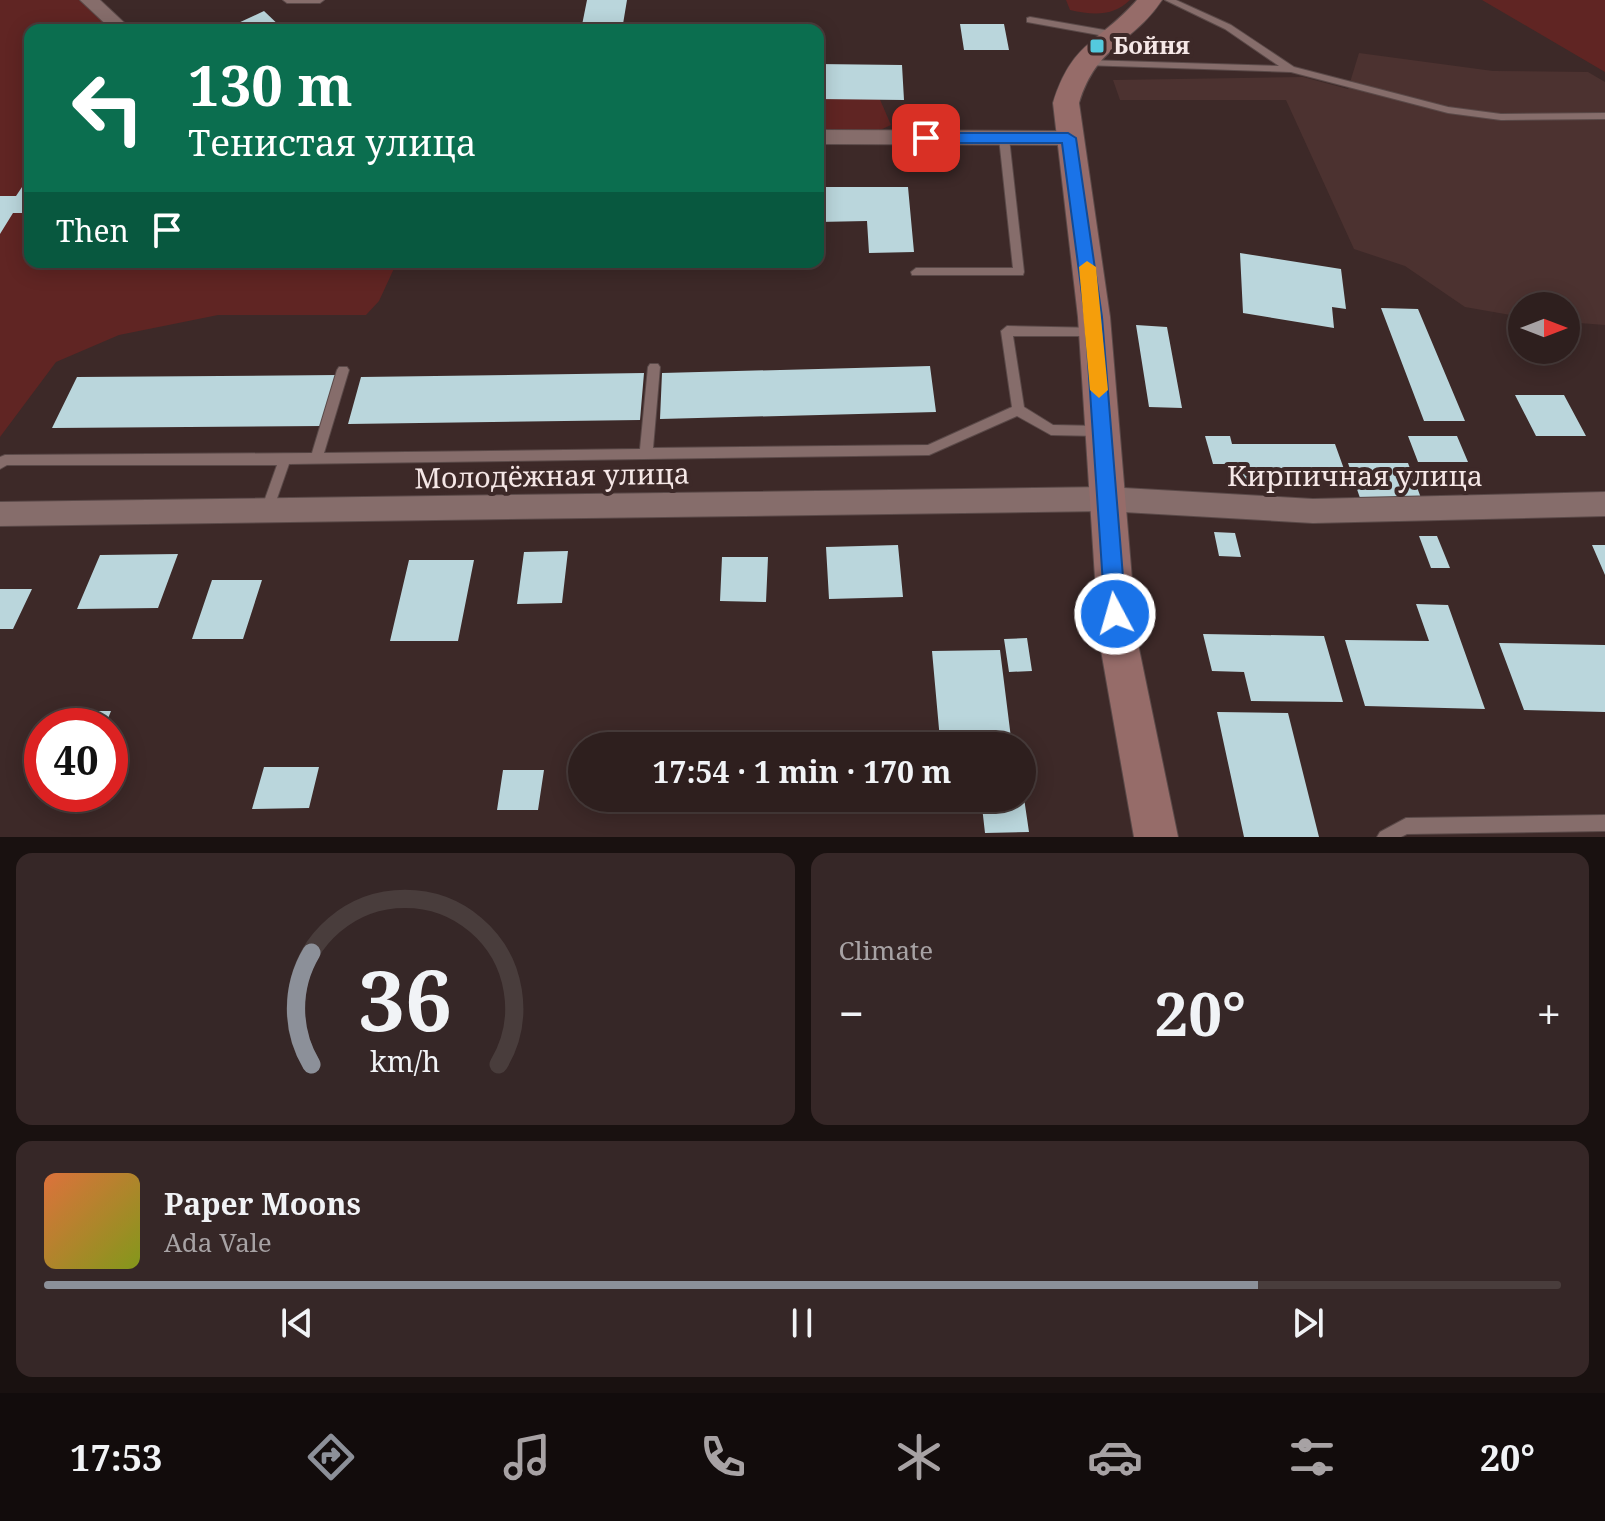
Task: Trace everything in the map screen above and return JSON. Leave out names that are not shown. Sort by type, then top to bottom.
[{"type":"street","points":[[89,0],[116,24]]},
{"type":"street","points":[[1150,0],[1082,63],[1070,83],[1066,103],[1068,138],[1095,331],[1106,499],[1124,678],[1156,837]]},
{"type":"street","points":[[824,137],[1068,138]]},
{"type":"street","name":"Кирпичная улица","points":[[1106,499],[1313,511],[1605,504]]},
{"type":"street","name":"Молодёжная улица","points":[[0,514],[1106,499]]},
{"type":"lane","points":[[287,0],[320,0]]},
{"type":"lane","points":[[1169,0],[1228,27],[1291,69]]},
{"type":"lane","points":[[1030,20],[1110,34]]},
{"type":"lane","points":[[1082,63],[1291,69],[1448,110],[1501,117],[1605,116]]},
{"type":"lane","points":[[916,272],[1019,272],[1004,138]]},
{"type":"lane","points":[[1018,410],[1007,331],[1095,331]]},
{"type":"lane","points":[[646,453],[654,367]]},
{"type":"lane","points":[[316,459],[343,370]]},
{"type":"lane","points":[[1018,410],[1051,430],[1101,431]]},
{"type":"lane","points":[[0,463],[5,460],[929,450],[1018,410]]},
{"type":"lane","points":[[267,510],[285,459]]},
{"type":"lane","points":[[1385,837],[1406,826],[1605,823]]},
{"type":"shaded area","points":[[0,0],[89,0],[116,24],[24,24],[24,268],[394,268],[379,301],[366,315],[218,315],[119,335],[56,362],[0,437]]},
{"type":"shaded area","points":[[1066,0],[1130,0],[1109,12],[1094,14],[1070,10]]},
{"type":"shaded area","points":[[1482,0],[1605,0],[1605,72]]},
{"type":"shaded area","points":[[1359,53],[1493,71],[1588,72],[1605,82],[1605,325],[1580,323],[1580,292],[1508,292],[1508,315],[1465,307],[1405,266],[1354,249],[1286,100],[1120,100],[1113,80],[1303,77],[1348,89]]},
{"type":"shaded area","points":[[824,69],[878,95],[891,125],[880,130],[824,132]]},
{"type":"building","points":[[587,0],[627,0],[623,24],[582,24]]},
{"type":"building","points":[[264,11],[278,24],[236,24]]},
{"type":"building","points":[[960,24],[1004,24],[1009,50],[964,50]]},
{"type":"building","points":[[824,64],[902,65],[904,100],[824,99]]},
{"type":"building","points":[[24,184],[24,213],[13,213],[0,234],[0,196],[16,196]]},
{"type":"building","points":[[824,187],[908,187],[914,252],[869,253],[867,221],[824,222]]},
{"type":"building","points":[[1240,253],[1341,269],[1346,309],[1332,307],[1334,328],[1243,313]]},
{"type":"building","points":[[1381,308],[1418,309],[1465,421],[1424,421]]},
{"type":"building","points":[[1136,325],[1167,327],[1182,408],[1149,407]]},
{"type":"building","points":[[930,366],[936,412],[660,419],[662,373]]},
{"type":"building","points":[[644,373],[640,420],[348,424],[361,377]]},
{"type":"building","points":[[338,375],[322,426],[52,428],[77,377]]},
{"type":"building","points":[[1515,395],[1564,395],[1586,436],[1536,436]]},
{"type":"building","points":[[1205,436],[1230,436],[1232,444],[1335,444],[1349,483],[1243,483],[1238,464],[1213,464]]},
{"type":"building","points":[[1408,436],[1457,436],[1468,462],[1418,462]]},
{"type":"building","points":[[1348,463],[1408,463],[1421,498],[1360,498]]},
{"type":"building","points":[[1214,532],[1235,533],[1241,557],[1219,556]]},
{"type":"building","points":[[1419,536],[1437,536],[1450,568],[1431,568]]},
{"type":"building","points":[[898,545],[903,597],[829,599],[826,547]]},
{"type":"building","points":[[1592,545],[1605,545],[1605,575]]},
{"type":"building","points":[[568,551],[562,603],[517,604],[524,552]]},
{"type":"building","points":[[178,554],[158,608],[77,609],[100,555]]},
{"type":"building","points":[[722,557],[768,557],[766,602],[720,601]]},
{"type":"building","points":[[409,560],[474,560],[458,641],[390,641]]},
{"type":"building","points":[[212,580],[262,580],[243,639],[192,639]]},
{"type":"building","points":[[0,589],[32,589],[13,629],[0,629]]},
{"type":"building","points":[[1416,604],[1448,605],[1485,709],[1365,706],[1345,640],[1429,641]]},
{"type":"building","points":[[1203,634],[1324,636],[1343,702],[1251,701],[1244,672],[1212,671]]},
{"type":"building","points":[[1027,638],[1032,671],[1009,672],[1004,639]]},
{"type":"building","points":[[1499,643],[1605,645],[1605,712],[1524,710]]},
{"type":"building","points":[[1000,650],[1010,732],[939,732],[932,651]]},
{"type":"building","points":[[1217,712],[1288,713],[1319,837],[1244,837]]},
{"type":"building","points":[[264,767],[319,767],[309,808],[252,809]]},
{"type":"building","points":[[503,770],[544,770],[538,810],[497,810]]},
{"type":"building","points":[[983,812],[1026,812],[1029,832],[985,833]]},
{"type":"slow traffic","points":[[1087,267],[1099,390]]},
{"type":"place","name":"Бойня","points":[[1097,46]]},
{"type":"route","points":[[926,138],[1068,138],[1094,317],[1115,614]]}]
